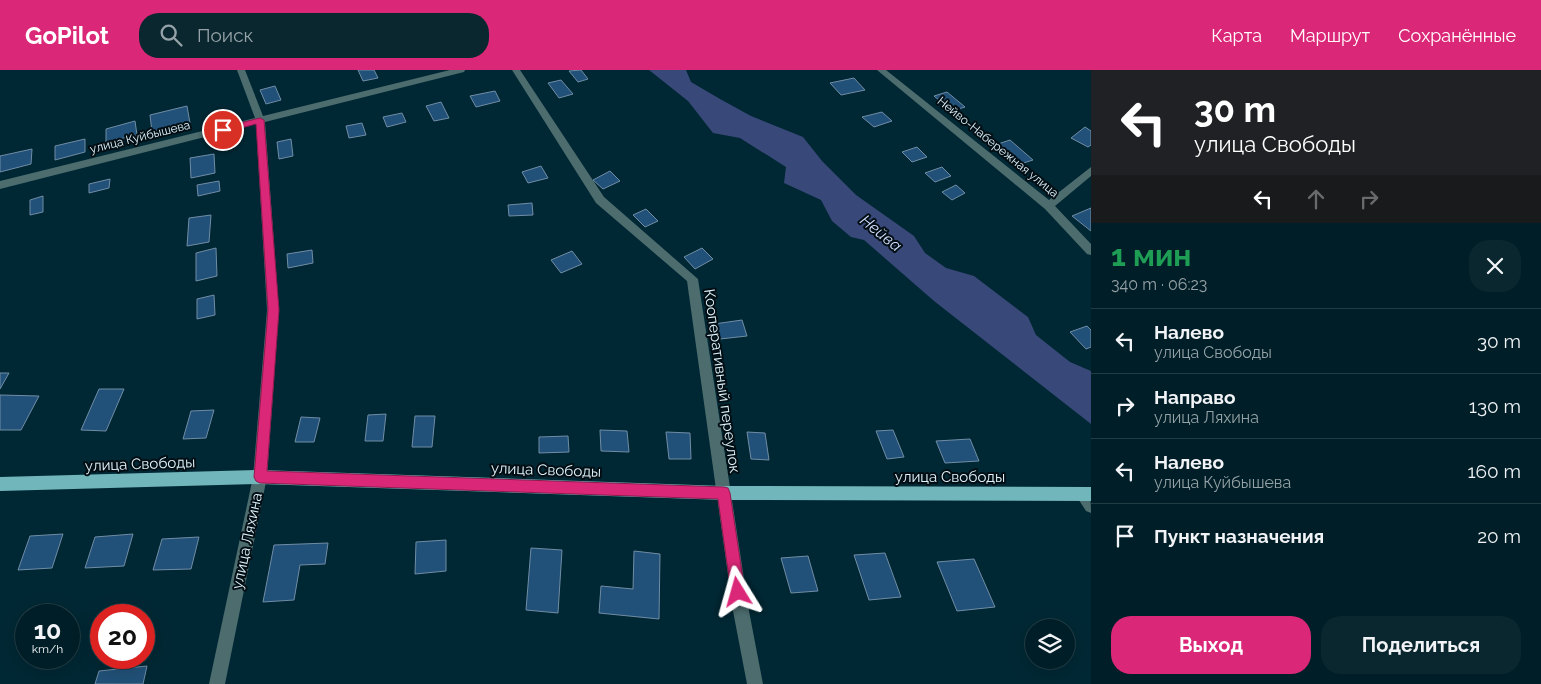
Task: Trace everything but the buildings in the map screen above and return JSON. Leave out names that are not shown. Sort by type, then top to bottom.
[{"type":"main road","name":"улица Свободы","points":[[0,484],[260,477],[724,493],[1087,494]]},
{"type":"street","name":"улица Ляхина","points":[[217,684],[260,477],[274,310],[260,120],[241,70]]},
{"type":"street","name":"улица Куйбышева","points":[[0,185],[461,70]]},
{"type":"street","name":"Кооперативный переулок","points":[[516,70],[600,200],[692,279],[741,612],[755,684]]},
{"type":"street","name":"Нейво-Набережная улица","points":[[881,70],[1049,206],[1091,252]]},
{"type":"street","points":[[1049,206],[1091,170]]},
{"type":"street","points":[[1087,494],[1091,506]]},
{"type":"water","name":"Нейва","points":[[649,70],[686,70],[691,82],[720,99],[751,116],[803,137],[822,161],[856,195],[914,236],[925,253],[946,268],[974,276],[1028,317],[1036,335],[1070,362],[1091,371],[1091,424],[934,301],[864,240],[851,237],[832,221],[821,200],[784,183],[786,167],[740,138],[713,133],[688,101]]},
{"type":"route","points":[[223,130],[260,120],[274,310],[260,477],[724,493],[738,592]]}]
